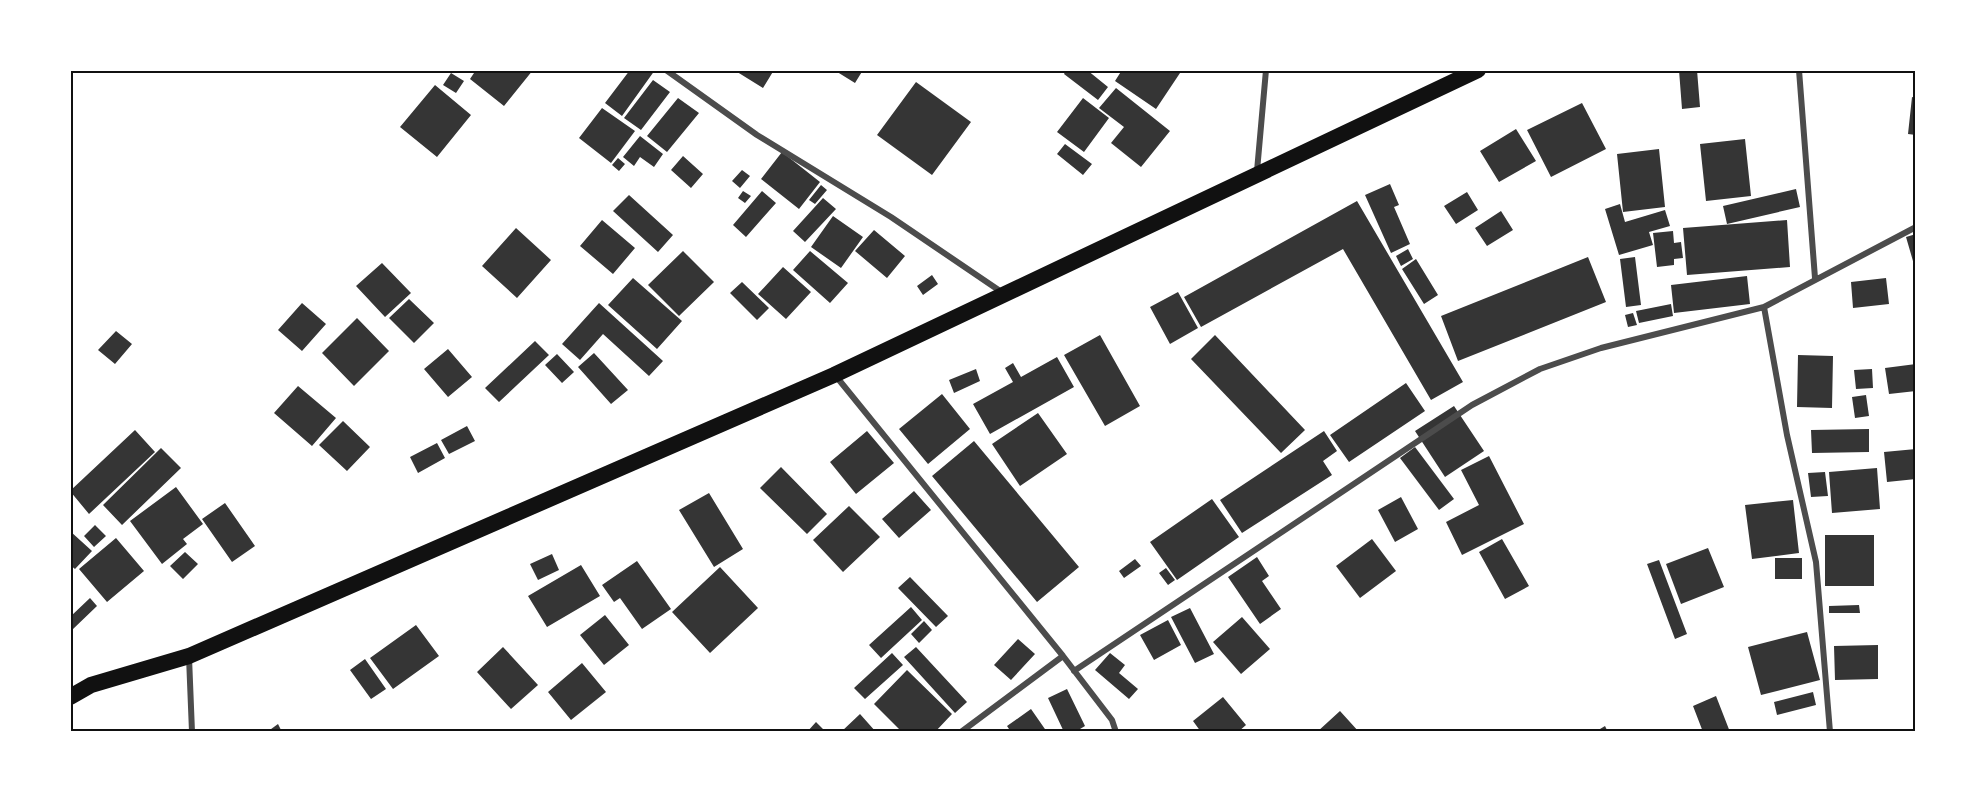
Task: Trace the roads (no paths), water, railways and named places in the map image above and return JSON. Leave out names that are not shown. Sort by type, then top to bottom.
[{"type":"highway","points":[[70,697],[92,685],[189,656],[834,375],[1478,70]]},
{"type":"street","points":[[666,70],[757,135],[891,217],[1003,294]]},
{"type":"street","points":[[1257,174],[1266,70]]},
{"type":"street","points":[[1799,70],[1815,278]]},
{"type":"street","points":[[1074,671],[1472,405],[1530,374],[1601,348],[1764,306],[1916,227]]},
{"type":"street","points":[[1764,306],[1787,435],[1816,562],[1830,732]]},
{"type":"street","points":[[834,375],[1063,656],[1112,720],[1116,732]]},
{"type":"street","points":[[189,656],[192,732]]},
{"type":"street","points":[[961,732],[1063,656]]}]
